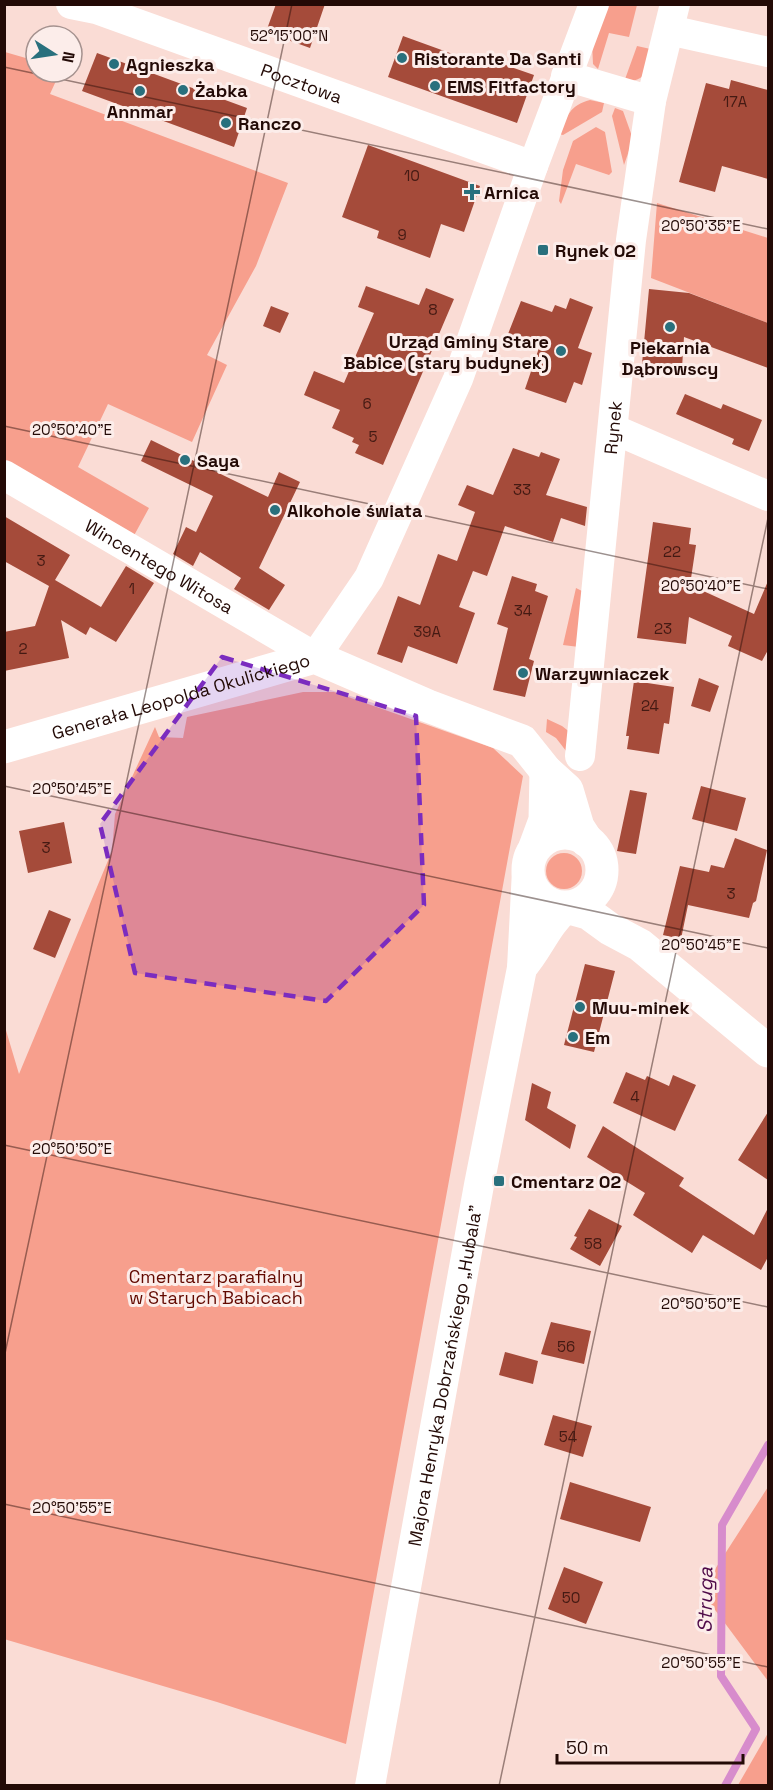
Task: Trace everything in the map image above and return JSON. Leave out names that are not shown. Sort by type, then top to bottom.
[{"type":"main road","name":"Generała Leopolda Okulickiego","points":[[4,747],[315,657],[428,706],[522,741],[546,771],[567,790],[578,827],[587,841]]},
{"type":"main road","points":[[546,771],[545,820],[531,859],[531,886],[538,896],[552,905],[588,913],[609,929],[640,945],[768,1051]]},
{"type":"main road","points":[[531,859],[549,837],[563,833],[579,836],[587,841],[599,857],[601,877],[607,895],[640,945]]},
{"type":"main road","points":[[569,908],[589,899],[601,877]]},
{"type":"street","name":"Pocztowa","points":[[71,4],[96,9],[533,166]]},
{"type":"street","points":[[315,657],[369,578],[458,380],[533,166],[594,4]]},
{"type":"street","points":[[672,17],[768,51]]},
{"type":"street","name":"Rynek","points":[[580,756],[631,240],[651,101],[672,17]]},
{"type":"street","points":[[566,76],[651,101]]},
{"type":"street","points":[[613,429],[768,496]]},
{"type":"street","name":"Wincentego Witosa","points":[[4,475],[315,657]]},
{"type":"street","name":"Majora Henryka Dobrzańskiego „Hubala”","points":[[370,1785],[479,1185],[522,968],[531,859]]},
{"type":"street","name":"Majora Henryka Dobrzańskiego „Hubala”","points":[[522,968],[549,927],[569,908]]},
{"type":"highlighted area","points":[[222,657],[416,716],[424,905],[326,1001],[135,973],[100,824]]},
{"type":"green space","points":[[607,5],[637,5],[629,37],[609,33],[598,69],[593,64],[592,44]]},
{"type":"green space","points":[[637,46],[655,50],[646,73],[638,79],[624,82]]},
{"type":"green space","points":[[5,52],[24,58],[24,84],[55,84],[50,94],[288,183],[256,266],[207,355],[227,365],[192,442],[108,404],[78,467],[149,508],[131,541],[5,467]]},
{"type":"green space","points":[[590,100],[604,103],[602,112],[563,135],[559,134],[574,108]]},
{"type":"green space","points":[[615,108],[623,111],[633,139],[624,165],[612,116]]},
{"type":"green space","points":[[596,127],[605,132],[612,172],[609,175],[576,164],[561,204],[559,201],[563,170],[573,141]]},
{"type":"green space","points":[[657,203],[768,238],[768,323],[651,278]]},
{"type":"green space","points":[[576,588],[582,591],[579,647],[563,645]]},
{"type":"green space","name":"Cmentarz parafialny w Starych Babicach","points":[[303,692],[334,692],[493,748],[523,776],[346,1744],[217,1702],[4,1639],[5,1027],[19,1074],[112,851],[115,814],[155,727],[159,737],[183,738],[187,717]]},
{"type":"green space","points":[[547,719],[571,733],[570,756],[556,738],[546,732]]},
{"type":"green space","points":[[564,853],[577,858],[582,871],[577,884],[564,889],[551,884],[546,871],[551,858]]},
{"type":"green space","points":[[768,1487],[768,1681],[701,1591]]},
{"type":"green space","points":[[768,1733],[768,1785],[738,1785]]},
{"type":"building","points":[[276,4],[325,4],[310,48],[266,32]]},
{"type":"building","points":[[403,36],[472,61],[474,54],[534,75],[517,123],[388,77]]},
{"type":"building","points":[[97,53],[247,108],[234,147],[82,91]]},
{"type":"building","points":[[731,80],[768,90],[768,179],[722,166],[715,192],[679,182],[706,83],[729,89]]},
{"type":"building","points":[[368,145],[480,186],[464,232],[441,224],[430,258],[377,238],[379,231],[342,217]]},
{"type":"building","points":[[366,286],[419,305],[426,288],[454,299],[383,465],[355,453],[359,445],[352,442],[354,438],[332,428],[340,410],[304,395],[314,371],[344,383],[374,313],[358,307]]},
{"type":"building","points":[[649,289],[689,293],[768,323],[768,368],[684,337],[682,368],[642,364]]},
{"type":"building","name":"Urząd Gminy Stare Babice (stary budynek)","points":[[570,298],[593,307],[578,348],[592,353],[582,385],[574,382],[566,403],[525,389],[540,345],[508,334],[521,301],[552,312],[555,305],[566,309]]},
{"type":"building","points":[[271,306],[289,313],[280,333],[263,326]]},
{"type":"building","points":[[685,394],[721,409],[723,404],[762,420],[749,451],[732,444],[734,439],[676,414]]},
{"type":"building","points":[[151,440],[268,497],[279,472],[300,482],[259,568],[285,585],[269,610],[234,589],[241,578],[200,552],[193,566],[173,554],[186,527],[196,532],[213,496],[141,461]]},
{"type":"building","points":[[513,448],[539,457],[541,452],[560,459],[546,495],[587,507],[585,526],[561,518],[553,542],[505,526],[487,576],[473,571],[459,607],[475,613],[457,664],[408,646],[402,663],[377,654],[398,596],[420,605],[438,554],[457,561],[475,512],[458,505],[467,485],[493,495]]},
{"type":"building","points":[[4,516],[70,555],[55,580],[101,607],[126,566],[154,583],[116,642],[90,627],[86,635],[61,620],[69,658],[4,671],[4,632],[35,626],[49,586],[4,561]]},
{"type":"building","points":[[653,522],[691,528],[689,544],[696,545],[690,585],[754,614],[768,581],[768,650],[762,661],[728,646],[732,636],[689,617],[686,644],[637,638]]},
{"type":"building","points":[[512,576],[537,584],[535,591],[548,596],[529,659],[534,661],[525,697],[493,690],[508,628],[497,624]]},
{"type":"building","points":[[699,678],[719,686],[710,712],[691,706]]},
{"type":"building","points":[[634,681],[674,687],[669,724],[664,723],[659,754],[627,749],[629,736],[626,736]]},
{"type":"building","points":[[701,786],[746,798],[737,831],[692,819]]},
{"type":"building","points":[[630,790],[647,793],[636,854],[617,851]]},
{"type":"building","points":[[64,822],[72,863],[28,873],[19,831]]},
{"type":"building","points":[[735,838],[767,850],[756,901],[753,903],[749,918],[688,905],[681,939],[663,935],[680,866],[709,872],[711,865],[724,868]]},
{"type":"building","points":[[49,910],[71,919],[55,958],[33,949]]},
{"type":"building","points":[[585,964],[615,971],[594,1052],[564,1045]]},
{"type":"building","points":[[626,1072],[645,1080],[647,1076],[669,1086],[673,1075],[696,1085],[675,1131],[613,1103]]},
{"type":"building","points":[[532,1083],[551,1092],[547,1108],[576,1125],[570,1149],[525,1120]]},
{"type":"building","points":[[768,1112],[768,1180],[738,1160]]},
{"type":"building","points":[[603,1126],[684,1178],[679,1186],[754,1235],[768,1208],[768,1257],[761,1270],[703,1235],[692,1253],[633,1215],[645,1193],[587,1157]]},
{"type":"building","points":[[589,1209],[622,1226],[600,1266],[570,1249],[577,1237],[574,1236]]},
{"type":"building","points":[[551,1322],[591,1331],[584,1364],[541,1354]]},
{"type":"building","points":[[505,1352],[538,1361],[533,1384],[499,1375]]},
{"type":"building","points":[[553,1415],[592,1426],[583,1457],[544,1445]]},
{"type":"building","points":[[570,1482],[651,1507],[640,1542],[560,1519]]},
{"type":"building","points":[[564,1567],[603,1582],[586,1624],[548,1609]]},
{"type":"waterway","name":"Struga","points":[[725,1786],[756,1729],[721,1676],[722,1525],[768,1445]]},
{"type":"place","name":"Ristorante Da Santi","points":[[402,58]]},
{"type":"place","name":"Agnieszka","points":[[114,64]]},
{"type":"place","name":"EMS Fitfactory","points":[[435,86]]},
{"type":"place","name":"Żabka","points":[[183,90]]},
{"type":"place","name":"Annmar","points":[[140,91]]},
{"type":"place","name":"Ranczo","points":[[226,123]]},
{"type":"place","name":"Arnica","points":[[472,192]]},
{"type":"place","name":"Rynek 02","points":[[543,250]]},
{"type":"place","name":"Piekarnia Dąbrowscy","points":[[670,327]]},
{"type":"place","name":"Urząd Gminy Stare Babice (stary budynek)","points":[[561,351]]},
{"type":"place","name":"Saya","points":[[185,460]]},
{"type":"place","name":"Alkohole świata","points":[[275,510]]},
{"type":"place","name":"Warzywniaczek","points":[[523,673]]},
{"type":"place","name":"Muu-minek","points":[[580,1007]]},
{"type":"place","name":"Em","points":[[573,1037]]},
{"type":"place","name":"Cmentarz 02","points":[[499,1181]]}]
